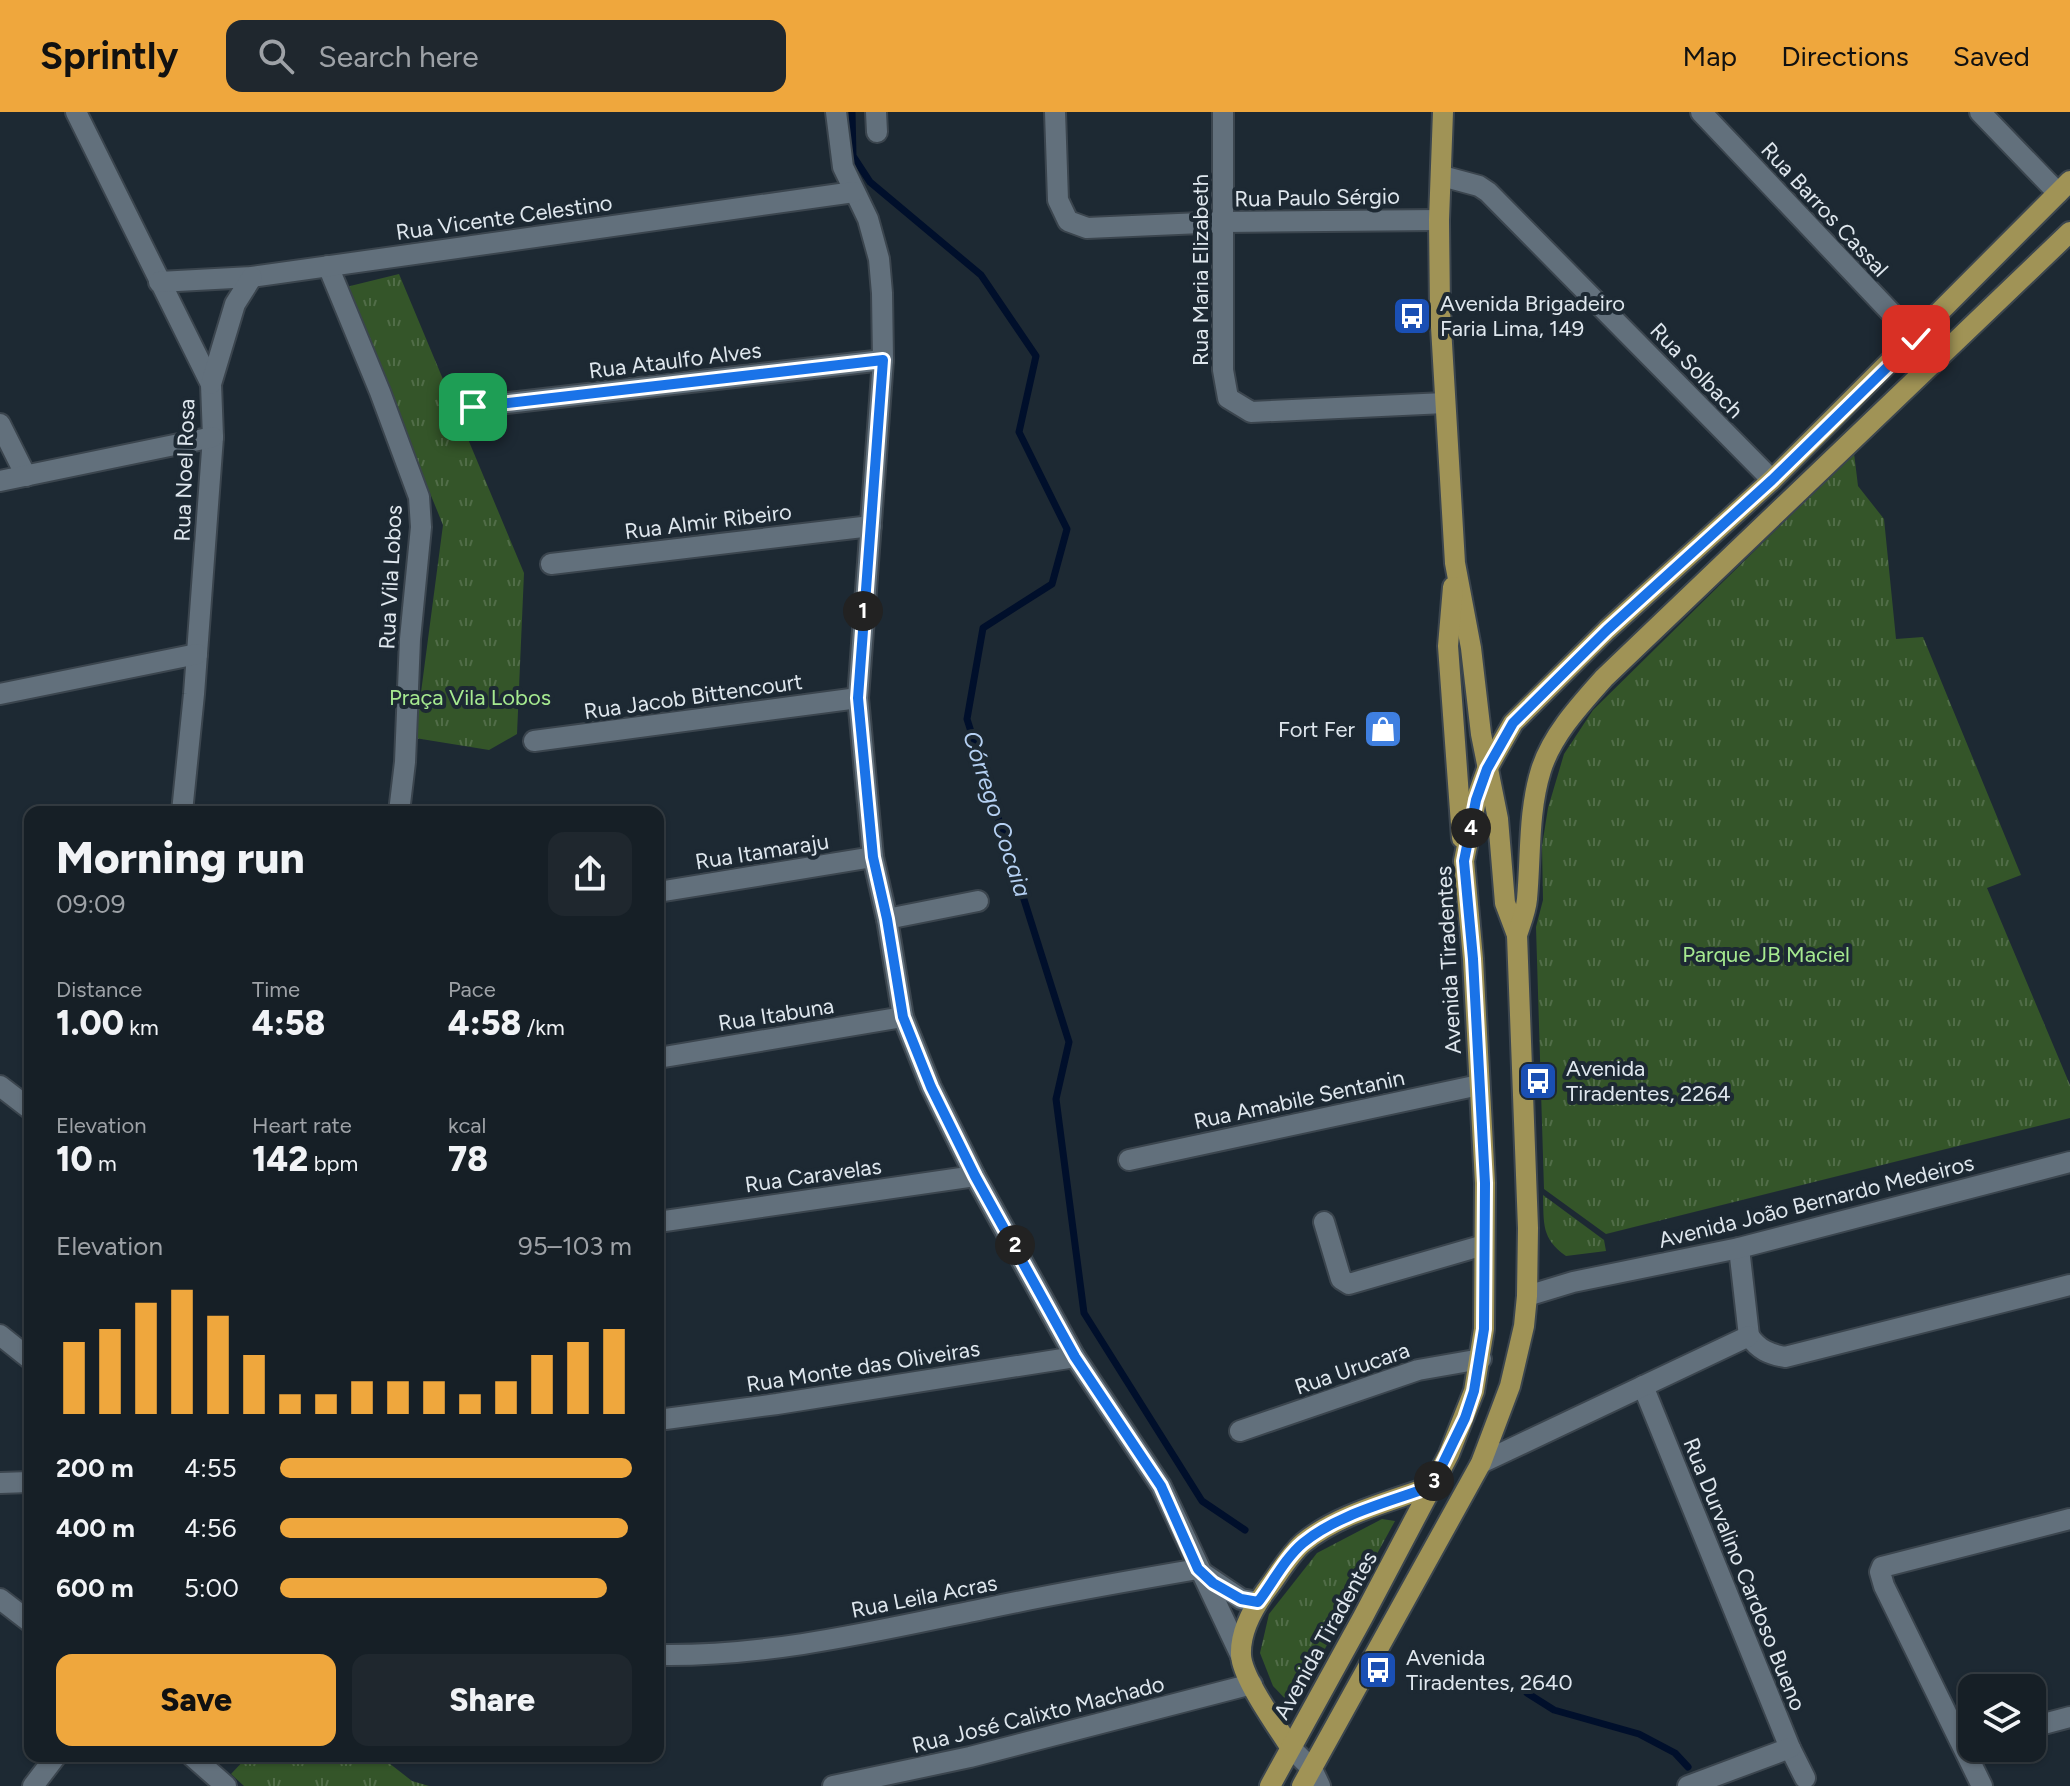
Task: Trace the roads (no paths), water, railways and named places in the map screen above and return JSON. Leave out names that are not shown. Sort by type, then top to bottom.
[{"type":"main road","points":[[1311,1780],[1481,1463],[1510,1386],[1524,1326],[1527,1296],[1517,935],[1505,903],[1498,819],[1487,769],[1471,648],[1455,563],[1445,403],[1439,220],[1443,112]]},
{"type":"main road","name":"Avenida Tiradentes","points":[[1270,1786],[1432,1486],[1465,1418],[1481,1359],[1485,1183],[1473,959],[1464,861],[1476,800],[1487,769],[1513,723],[1607,630],[1772,480],[1916,339],[2064,187]]},
{"type":"main road","points":[[1517,935],[1527,902],[1528,849],[1534,795],[1542,766],[1577,710],[1604,678],[2070,232]]},
{"type":"main road","points":[[1455,563],[1448,646],[1464,861]]},
{"type":"main road","points":[[1290,1747],[1252,1684],[1241,1656],[1245,1629],[1258,1602],[1300,1545],[1317,1533],[1339,1521],[1432,1486]]},
{"type":"street","name":"Rua Noel Rosa","points":[[76,112],[211,384],[213,437],[183,806]]},
{"type":"street","points":[[836,112],[843,167],[868,219],[879,259],[883,360],[858,698],[873,857],[903,1017],[931,1087],[975,1176],[1075,1357],[1161,1486],[1241,1656]]},
{"type":"street","name":"Rua Paulo Sérgio","points":[[1055,112],[1058,200],[1068,221],[1087,228],[1224,222],[1439,220]]},
{"type":"street","name":"Rua Maria Elizabeth","points":[[1223,112],[1223,370],[1228,398],[1251,412],[1445,403]]},
{"type":"street","name":"Rua Barros Cassal","points":[[1701,112],[1916,339]]},
{"type":"street","points":[[1980,112],[2064,187]]},
{"type":"street","name":"Rua Solbach","points":[[1442,176],[1479,186],[1488,192],[1772,480]]},
{"type":"street","name":"Rua Vicente Celestino","points":[[159,282],[252,277],[854,192]]},
{"type":"street","name":"Rua Vila Lobos","points":[[328,266],[419,497],[421,527],[410,639],[405,762],[400,806]]},
{"type":"street","points":[[211,384],[235,304],[252,277]]},
{"type":"street","name":"Rua Ataulfo Alves","points":[[473,407],[883,360]]},
{"type":"street","points":[[0,424],[26,476]]},
{"type":"street","points":[[0,481],[213,437]]},
{"type":"street","name":"Rua Almir Ribeiro","points":[[551,564],[871,526]]},
{"type":"street","points":[[0,694],[197,654]]},
{"type":"street","name":"Rua Jacob Bittencourt","points":[[534,741],[858,698]]},
{"type":"street","name":"Rua Itamaraju","points":[[664,891],[873,857]]},
{"type":"street","points":[[887,919],[978,901]]},
{"type":"street","name":"Rua Itabuna","points":[[664,1057],[903,1017]]},
{"type":"street","name":"Rua Amabile Sentanin","points":[[1129,1160],[1479,1085]]},
{"type":"street","points":[[0,1086],[24,1104]]},
{"type":"street","name":"Avenida João Bernardo Medeiros","points":[[1527,1296],[1573,1282],[1739,1248],[2070,1162]]},
{"type":"street","name":"Rua Caravelas","points":[[664,1221],[975,1176]]},
{"type":"street","points":[[1324,1222],[1341,1279],[1349,1284],[1484,1245]]},
{"type":"street","points":[[1739,1248],[1749,1336],[1755,1345],[1768,1354],[1785,1357],[2070,1285]]},
{"type":"street","name":"Avenida João Bernardo Medeiros","points":[[1528,1272],[1573,1282]]},
{"type":"street","points":[[0,1335],[24,1354]]},
{"type":"street","points":[[1481,1463],[1749,1336]]},
{"type":"street","name":"Rua Monte das Oliveiras","points":[[664,1419],[1075,1357]]},
{"type":"street","name":"Rua Urucara","points":[[1240,1431],[1418,1370],[1481,1359]]},
{"type":"street","name":"Rua Durvalino Cardoso Bueno","points":[[1643,1386],[1790,1748],[1805,1778]]},
{"type":"street","points":[[0,1483],[24,1482]]},
{"type":"street","points":[[1958,1727],[1884,1586],[1880,1572],[1882,1567],[2070,1519]]},
{"type":"street","points":[[1198,1569],[1213,1583],[1241,1599],[1258,1602]]},
{"type":"street","name":"Rua Leila Acras","points":[[664,1655],[750,1652],[818,1642],[1198,1569]]},
{"type":"street","points":[[0,1599],[24,1617]]},
{"type":"street","name":"Rua José Calixto Machado","points":[[833,1786],[970,1757],[1252,1684]]},
{"type":"street","points":[[2046,1723],[2070,1717]]},
{"type":"street","points":[[1290,1747],[1311,1780]]},
{"type":"street","points":[[1688,1786],[1790,1748]]},
{"type":"street","points":[[33,1786],[51,1762]]},
{"type":"street","points":[[199,1762],[226,1786]]},
{"type":"street","points":[[1973,1762],[1982,1786]]},
{"type":"waterway","name":"Córrego Cocaia","points":[[852,112],[853,156],[870,182],[981,275],[1036,356],[1019,432],[1067,529],[1052,584],[983,628],[967,719],[1069,1042],[1056,1099],[1084,1313],[1202,1501],[1245,1530]]},
{"type":"waterway","name":"Córrego Cocaia","points":[[1527,1693],[1554,1710],[1639,1734],[1675,1753],[1688,1767]]},
{"type":"place","name":"Avenida Brigadeiro Faria Lima, 149","points":[[1412,316]]},
{"type":"place","name":"Fort Fer","points":[[1383,729]]},
{"type":"place","name":"Avenida Tiradentes, 2264","points":[[1538,1081]]},
{"type":"place","name":"Avenida Tiradentes, 2640","points":[[1378,1670]]},
{"type":"park label","name":"Praça Vila Lobos","points":[[470,697]]},
{"type":"park label","name":"Parque JB Maciel","points":[[1766,954]]}]
